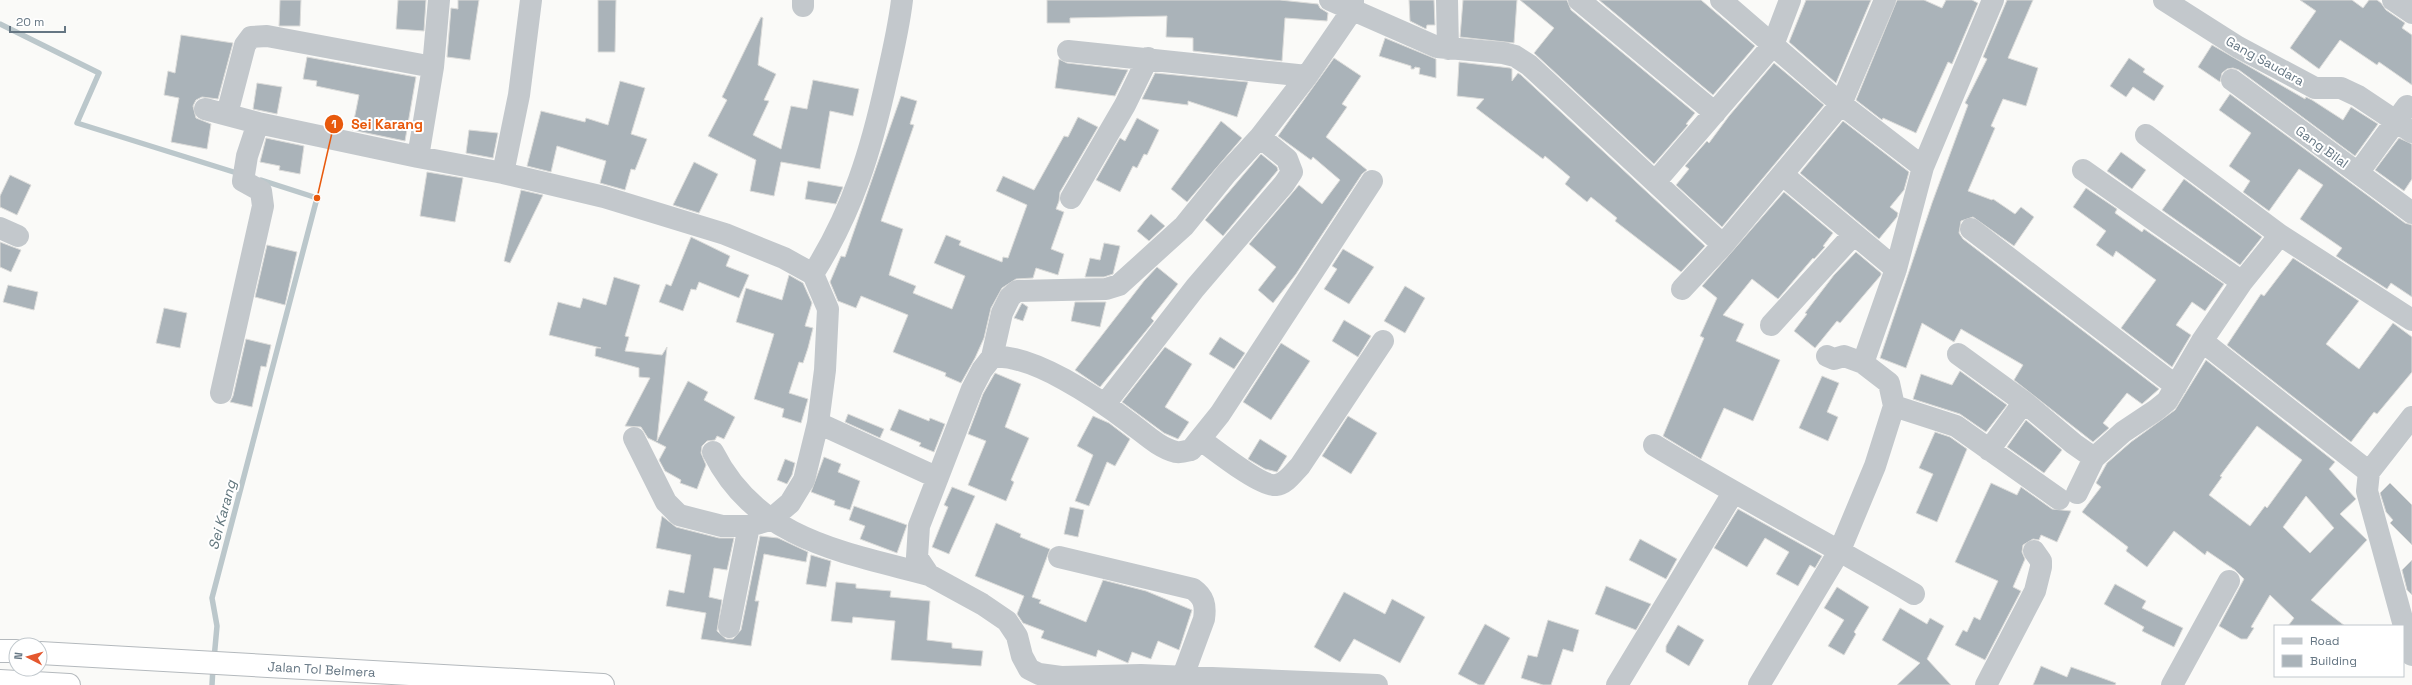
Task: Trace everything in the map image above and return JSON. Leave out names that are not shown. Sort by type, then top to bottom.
[{"type":"highway","name":"Jalan Tol Belmera","points":[[48,653],[603,685]]},
{"type":"highway","points":[[0,681],[69,685]]},
{"type":"street","points":[[418,158],[433,67],[439,0]]},
{"type":"street","points":[[503,173],[519,95],[531,0]]},
{"type":"street","points":[[813,274],[834,240],[864,170],[880,113],[902,0]]},
{"type":"street","points":[[1330,0],[1353,5],[1437,46],[1448,49],[1515,56],[1529,64],[1723,245]]},
{"type":"street","points":[[1447,0],[1448,49]]},
{"type":"street","points":[[1580,0],[1715,114]]},
{"type":"street","points":[[1721,0],[1841,104],[1923,167]]},
{"type":"street","points":[[1655,182],[1773,46],[1790,0]]},
{"type":"street","points":[[1682,289],[1723,245],[1841,104],[1885,0]]},
{"type":"street","points":[[1863,363],[1896,269],[1923,167],[1993,0]]},
{"type":"street","name":"Gang Saudara","points":[[2164,0],[2232,43],[2315,88],[2341,88],[2405,120]]},
{"type":"street","points":[[2392,0],[2412,13]]},
{"type":"street","points":[[929,575],[917,556],[919,526],[936,477],[972,389],[982,370],[992,358],[1002,314],[1010,297],[1017,291],[1106,289],[1119,285],[1184,226],[1226,174],[1260,137],[1307,76],[1353,5]]},
{"type":"street","points":[[227,114],[246,45],[251,37],[267,36],[433,67]]},
{"type":"street","points":[[1068,51],[1148,58],[1307,76]]},
{"type":"street","points":[[1071,198],[1125,105],[1148,58]]},
{"type":"street","name":"Gang Bilal","points":[[2232,80],[2412,213]]},
{"type":"street","points":[[205,109],[258,123],[418,158],[503,173],[604,198],[725,234],[784,258],[813,274],[828,309],[825,370],[818,423],[804,480],[790,503],[770,520],[749,526],[722,526],[679,515],[666,502],[634,438]]},
{"type":"street","points":[[2358,173],[2405,120]]},
{"type":"street","points":[[221,394],[263,206],[261,191],[243,181],[247,156],[258,123]]},
{"type":"street","points":[[2146,135],[2280,235],[2412,320]]},
{"type":"street","points":[[1105,404],[1196,288],[1284,184],[1292,172],[1287,159],[1260,137]]},
{"type":"street","points":[[2083,170],[2242,282]]},
{"type":"street","points":[[1783,175],[1896,269]]},
{"type":"street","points":[[992,358],[1004,356],[1058,377],[1105,404],[1165,449],[1178,453],[1191,450],[1201,440],[1372,181]]},
{"type":"street","points":[[1971,229],[2176,386]]},
{"type":"street","points":[[1771,325],[1854,234]]},
{"type":"street","points":[[1894,406],[1956,426],[1989,450],[2068,496],[2094,458],[2123,432],[2167,401],[2202,341],[2242,282],[2280,235]]},
{"type":"street","points":[[1201,440],[1262,482],[1275,486],[1285,482],[1300,466],[1383,340]]},
{"type":"street","points":[[2202,341],[2369,472]]},
{"type":"street","points":[[1958,354],[2024,402],[2074,444],[2094,458]]},
{"type":"street","points":[[1759,685],[1840,550],[1875,466],[1894,406],[1889,383],[1863,363],[1844,356],[1834,359],[1827,356]]},
{"type":"street","points":[[1989,450],[2024,402]]},
{"type":"street","points":[[2404,625],[2367,491],[2369,472],[2411,420]]},
{"type":"street","points":[[818,423],[936,477]]},
{"type":"street","points":[[1654,445],[1733,494],[1840,550],[1914,594]]},
{"type":"street","points":[[713,452],[723,472],[738,490],[770,520],[806,540],[929,575],[982,604],[1007,621],[1017,636],[1022,656],[1029,669],[1039,674],[1061,677],[1141,674],[1377,685]]},
{"type":"street","points":[[1617,685],[1733,494]]},
{"type":"street","points":[[729,627],[749,526]]},
{"type":"street","points":[[1986,685],[2035,591],[2041,567],[2040,561],[2034,551]]},
{"type":"street","points":[[1059,557],[1193,589],[1200,594],[1206,609],[1204,619],[1183,676]]},
{"type":"street","points":[[2172,685],[2229,581]]},
{"type":"street","points":[[2404,626],[2412,655]]},
{"type":"building","points":[[280,0],[301,0],[300,26],[279,26]]},
{"type":"building","points":[[398,0],[426,0],[424,31],[396,29]]},
{"type":"building","points":[[458,0],[479,0],[470,60],[447,57],[451,8],[458,9]]},
{"type":"building","points":[[598,0],[616,0],[615,52],[598,52]]},
{"type":"building","points":[[1047,0],[1280,0],[1318,4],[1320,8],[1328,13],[1327,21],[1285,18],[1282,61],[1193,51],[1193,38],[1166,37],[1167,16],[1070,18],[1070,23],[1047,23]]},
{"type":"building","points":[[1409,0],[1434,0],[1435,25],[1427,25],[1426,29],[1410,21]]},
{"type":"building","points":[[1463,0],[1517,0],[1514,43],[1460,37]]},
{"type":"building","points":[[1520,0],[1567,0],[1571,10],[1695,113],[1686,124],[1688,125],[1654,164],[1534,53],[1554,28]]},
{"type":"building","points":[[1599,0],[1701,0],[1755,46],[1713,95]]},
{"type":"building","points":[[1806,0],[1871,0],[1836,83],[1789,42]]},
{"type":"building","points":[[1897,0],[1924,0],[1942,8],[1946,0],[1972,0],[1978,3],[1952,64],[1948,62],[1916,133],[1883,118],[1882,120],[1856,100]]},
{"type":"building","points":[[2007,0],[2033,0],[2008,58],[2038,68],[2026,106],[2003,99],[1991,126],[1995,128],[1968,191],[1992,200],[1993,199],[2015,214],[2021,207],[2034,217],[2014,246],[1973,217],[1961,221],[1959,233],[1963,239],[2159,389],[2142,404],[2127,393],[2103,423],[2109,428],[2093,442],[2014,380],[2023,365],[1961,329],[1954,342],[1922,323],[1906,368],[1880,358],[1932,203],[1968,105],[1965,103],[1987,59],[1983,57]]},
{"type":"building","points":[[2300,0],[2352,0],[2363,8],[2369,0],[2377,0],[2381,3],[2386,10],[2405,23],[2402,28],[2412,35],[2412,85],[2379,62],[2377,65],[2340,40],[2319,69],[2290,48],[2316,11]]},
{"type":"building","points":[[761,17],[763,18],[758,65],[776,74],[764,100],[769,101],[753,135],[781,149],[791,106],[807,109],[813,80],[859,89],[853,116],[830,111],[820,169],[781,162],[774,196],[750,191],[756,160],[708,136],[727,100],[722,97]]},
{"type":"building","points":[[181,35],[233,43],[218,99],[202,97],[196,100],[193,106],[196,118],[211,124],[207,149],[171,142],[179,98],[164,95],[168,71],[175,73]]},
{"type":"building","points":[[1385,38],[1436,59],[1436,78],[1419,74],[1420,68],[1415,67],[1414,69],[1411,69],[1411,66],[1379,56]]},
{"type":"building","points":[[2212,45],[2305,99],[2306,97],[2312,100],[2343,120],[2351,107],[2378,124],[2355,156],[2239,70],[2233,68],[2227,69],[2222,73],[2220,82],[2198,67]]},
{"type":"building","points":[[307,57],[416,77],[405,141],[352,130],[359,95],[316,86],[317,81],[303,79]]},
{"type":"building","points":[[1334,58],[1361,76],[1342,104],[1347,107],[1326,137],[1367,170],[1362,174],[1296,274],[1273,303],[1258,290],[1276,267],[1249,244],[1299,185],[1322,204],[1340,180],[1313,157],[1311,160],[1278,136]]},
{"type":"building","points":[[2129,58],[2145,69],[2143,72],[2164,86],[2154,101],[2133,87],[2126,97],[2110,86]]},
{"type":"building","points":[[1059,59],[1067,63],[1128,70],[1115,96],[1055,88]]},
{"type":"building","points":[[1459,62],[1510,68],[1512,69],[1512,81],[1518,73],[1521,75],[1705,246],[1681,272],[1615,221],[1617,218],[1591,197],[1587,202],[1565,184],[1570,177],[1545,156],[1543,159],[1476,108],[1484,99],[1457,96]]},
{"type":"building","points":[[1774,63],[1824,105],[1722,227],[1676,185],[1689,169],[1685,166],[1707,141],[1709,143],[1729,116]]},
{"type":"building","points":[[1155,73],[1248,82],[1237,117],[1188,101],[1188,105],[1142,99]]},
{"type":"building","points":[[620,81],[645,88],[631,134],[647,139],[635,170],[631,169],[625,190],[600,183],[606,161],[557,146],[551,172],[527,166],[541,111],[585,122],[586,118],[608,125]]},
{"type":"building","points":[[257,83],[282,87],[277,114],[253,109]]},
{"type":"building","points":[[2230,94],[2405,223],[2412,225],[2412,297],[2391,283],[2387,289],[2336,256],[2342,248],[2300,219],[2323,185],[2299,169],[2269,211],[2243,192],[2250,181],[2229,166],[2251,133],[2219,110]]},
{"type":"building","points":[[901,96],[917,101],[910,124],[914,125],[881,221],[903,229],[889,275],[916,286],[913,293],[952,309],[965,276],[934,263],[946,235],[961,241],[959,245],[1002,262],[1003,257],[1008,258],[1027,205],[996,191],[1003,176],[1034,190],[1064,136],[1068,137],[1078,117],[1098,127],[1060,192],[1056,209],[1064,212],[1051,249],[1064,254],[1058,275],[1036,268],[1033,278],[1016,279],[1002,288],[991,308],[984,338],[961,383],[945,376],[946,373],[893,352],[908,315],[861,296],[856,308],[838,301],[830,282],[841,256],[845,257]]},
{"type":"building","points":[[1137,118],[1159,130],[1147,155],[1144,154],[1137,168],[1133,166],[1120,192],[1096,180],[1120,138],[1125,141]]},
{"type":"building","points":[[1221,121],[1242,138],[1187,202],[1171,189]]},
{"type":"building","points":[[1843,121],[1909,172],[1904,190],[1890,207],[1898,213],[1897,217],[1879,239],[1800,173]]},
{"type":"building","points":[[469,130],[498,133],[493,158],[466,153]]},
{"type":"building","points":[[266,138],[304,146],[300,174],[279,170],[280,166],[260,162]]},
{"type":"building","points":[[2399,138],[2412,144],[2412,179],[2404,191],[2375,170]]},
{"type":"building","points":[[2121,152],[2146,170],[2132,189],[2107,171]]},
{"type":"building","points":[[1261,154],[1277,167],[1278,170],[1223,236],[1205,220]]},
{"type":"building","points":[[694,162],[718,174],[699,213],[673,205]]},
{"type":"building","points":[[427,172],[463,178],[455,222],[420,216]]},
{"type":"building","points":[[10,175],[31,185],[17,215],[0,207],[0,196]]},
{"type":"building","points":[[2184,179],[2262,237],[2240,265],[2162,210]]},
{"type":"building","points":[[808,181],[843,187],[836,204],[805,199]]},
{"type":"building","points":[[2086,188],[2117,209],[2115,213],[2142,232],[2144,229],[2224,284],[2205,311],[2192,302],[2176,325],[2191,335],[2172,367],[2121,328],[2156,280],[2116,251],[2113,257],[2096,245],[2106,231],[2073,207]]},
{"type":"building","points":[[521,190],[543,195],[510,263],[504,261]]},
{"type":"building","points":[[1784,192],[1833,233],[1823,246],[1825,247],[1814,259],[1813,258],[1778,299],[1752,279],[1723,315],[1744,324],[1736,341],[1780,360],[1753,421],[1724,408],[1701,459],[1663,436],[1704,338],[1700,336],[1717,298],[1702,286]]},
{"type":"building","points":[[1151,214],[1165,226],[1149,241],[1137,231]]},
{"type":"building","points":[[691,237],[730,256],[726,266],[749,275],[739,298],[699,282],[696,290],[691,289],[683,311],[659,302],[666,284],[671,286]]},
{"type":"building","points":[[0,242],[21,250],[11,272],[0,267]]},
{"type":"building","points":[[1104,243],[1120,246],[1113,274],[1104,277],[1085,277],[1090,258],[1100,260]]},
{"type":"building","points":[[267,245],[297,252],[285,305],[255,297]]},
{"type":"building","points":[[1343,249],[1374,267],[1349,304],[1324,289],[1337,269],[1332,266]]},
{"type":"building","points":[[1856,252],[1881,273],[1881,275],[1840,323],[1837,321],[1815,348],[1794,331],[1807,314],[1805,313],[1834,275]]},
{"type":"building","points":[[2293,258],[2359,301],[2326,344],[2359,369],[2393,323],[2412,337],[2412,372],[2377,414],[2374,412],[2351,442],[2227,345],[2261,294],[2264,296]]},
{"type":"building","points":[[1157,267],[1178,284],[1151,318],[1154,321],[1100,387],[1075,370],[1144,281]]},
{"type":"building","points":[[789,275],[803,283],[812,303],[805,326],[813,328],[808,348],[803,363],[799,362],[789,393],[808,399],[801,423],[782,417],[784,409],[754,399],[774,334],[736,322],[746,288],[782,300]]},
{"type":"building","points":[[614,277],[640,285],[625,336],[629,337],[625,351],[662,355],[667,347],[657,441],[688,381],[708,392],[704,400],[735,417],[724,439],[717,436],[715,440],[707,441],[702,446],[701,453],[706,465],[697,489],[680,483],[681,480],[665,471],[659,460],[666,447],[648,438],[641,427],[625,426],[650,378],[639,377],[639,368],[595,356],[596,348],[601,348],[549,335],[558,302],[580,308],[583,298],[606,305]]},
{"type":"building","points":[[8,285],[38,292],[34,310],[3,302]]},
{"type":"building","points":[[1405,286],[1425,298],[1405,333],[1384,321]]},
{"type":"building","points":[[1075,302],[1106,302],[1100,327],[1071,321]]},
{"type":"building","points":[[1022,303],[1028,307],[1023,321],[1014,318]]},
{"type":"building","points":[[164,308],[187,313],[180,348],[156,343]]},
{"type":"building","points":[[1344,320],[1371,336],[1358,357],[1332,341]]},
{"type":"building","points":[[1220,337],[1245,353],[1234,369],[1209,354]]},
{"type":"building","points":[[246,339],[271,345],[266,367],[261,366],[252,407],[230,402],[233,396]]},
{"type":"building","points":[[1281,343],[1310,361],[1271,420],[1243,402]]},
{"type":"building","points":[[1165,347],[1192,364],[1165,407],[1189,422],[1178,439],[1164,433],[1122,402]]},
{"type":"building","points":[[2206,360],[2335,462],[2329,469],[2356,499],[2340,514],[2367,540],[2311,600],[2344,625],[2289,625],[2294,618],[2270,595],[2251,627],[2254,628],[2247,639],[2241,639],[2219,626],[2244,579],[2235,570],[2207,551],[2205,555],[2174,531],[2147,567],[2126,551],[2128,547],[2082,512],[2101,487],[2096,483],[2107,463],[2131,442],[2175,410]],"holes":[[[2257,426],[2302,460],[2267,508],[2265,506],[2250,526],[2209,495],[2222,477],[2220,476]],[[2306,496],[2334,528],[2310,553],[2283,527]]]},
{"type":"building","points":[[1960,371],[2007,405],[1986,432],[1960,414],[1913,399],[1921,374],[1952,385]]},
{"type":"building","points":[[995,373],[1021,384],[1005,427],[1029,438],[1011,480],[1014,482],[1006,501],[968,485],[986,441],[968,434],[983,394]]},
{"type":"building","points":[[1822,376],[1839,383],[1827,412],[1838,417],[1828,441],[1799,428]]},
{"type":"building","points":[[899,409],[929,421],[930,418],[945,424],[934,452],[919,446],[921,443],[890,430]]},
{"type":"building","points":[[848,414],[884,429],[880,438],[845,422]]},
{"type":"building","points":[[1093,416],[1109,423],[1130,439],[1115,466],[1107,462],[1089,506],[1075,501],[1093,455],[1077,446]]},
{"type":"building","points":[[1348,416],[1377,433],[1351,474],[1322,456]]},
{"type":"building","points":[[2026,420],[2062,450],[2044,473],[2007,447]]},
{"type":"building","points":[[1935,432],[1950,437],[1967,449],[1937,522],[1916,513],[1933,474],[1919,468]]},
{"type":"building","points":[[1260,439],[1287,456],[1277,472],[1265,469],[1248,459]]},
{"type":"building","points":[[824,457],[841,464],[838,472],[860,481],[850,510],[834,505],[835,501],[811,492]]},
{"type":"building","points":[[785,459],[795,463],[792,475],[787,484],[777,480]]},
{"type":"building","points":[[1991,483],[2017,495],[2021,487],[2052,509],[2071,511],[2057,542],[2041,535],[2039,540],[2033,539],[2023,545],[2022,552],[2025,559],[2013,587],[2021,591],[1985,660],[1955,645],[1963,630],[1967,632],[1974,617],[1980,620],[1998,581],[1955,562]]},
{"type":"building","points":[[2390,483],[2412,505],[2412,545],[2390,523],[2393,520],[2386,512],[2380,493]]},
{"type":"building","points":[[952,487],[975,496],[949,554],[932,547],[948,507],[944,505]]},
{"type":"building","points":[[854,506],[907,525],[897,553],[860,539],[865,526],[849,520]]},
{"type":"building","points":[[1070,507],[1084,510],[1078,537],[1064,534]]},
{"type":"building","points":[[1738,509],[1822,556],[1815,568],[1810,565],[1798,586],[1776,574],[1789,552],[1765,538],[1747,567],[1714,548]]},
{"type":"building","points":[[662,516],[676,527],[719,538],[734,538],[727,570],[714,568],[709,597],[722,600],[717,631],[726,639],[733,639],[741,630],[760,536],[778,538],[808,552],[806,562],[764,554],[755,601],[759,601],[751,646],[701,639],[706,613],[666,606],[669,590],[684,593],[691,555],[656,548]]},
{"type":"building","points":[[996,523],[1021,534],[1020,537],[1050,549],[1032,597],[1041,600],[1039,603],[1086,622],[1103,580],[1146,591],[1192,610],[1179,650],[1158,641],[1151,659],[1132,652],[1128,663],[1098,650],[1096,657],[1041,638],[1044,631],[1023,623],[1017,614],[1024,596],[975,576]]},
{"type":"building","points":[[1640,539],[1677,559],[1666,579],[1629,560]]},
{"type":"building","points":[[811,555],[831,561],[826,587],[806,584]]},
{"type":"building","points":[[2412,560],[2412,595],[2407,590],[2402,570]]},
{"type":"building","points":[[836,582],[856,584],[856,588],[891,591],[890,597],[930,601],[927,640],[952,643],[952,648],[983,651],[981,666],[891,660],[895,621],[853,617],[852,623],[831,621]]},
{"type":"building","points":[[2115,584],[2146,601],[2142,608],[2183,628],[2174,647],[2142,631],[2144,627],[2104,604]]},
{"type":"building","points":[[1606,586],[1651,604],[1636,630],[1595,614]]},
{"type":"building","points":[[1837,587],[1869,607],[1854,632],[1856,634],[1844,655],[1828,646],[1844,620],[1824,608]]},
{"type":"building","points":[[1344,592],[1385,614],[1392,599],[1425,617],[1400,663],[1354,639],[1340,662],[1314,647]]},
{"type":"building","points":[[1900,608],[1927,624],[1930,618],[1944,626],[1927,659],[1951,685],[1897,685],[1920,663],[1882,640]]},
{"type":"building","points":[[1548,620],[1579,630],[1573,652],[1563,649],[1551,685],[1543,685],[1521,678],[1528,655],[1537,657]]},
{"type":"building","points":[[1485,624],[1510,638],[1484,685],[1479,685],[1458,674]]},
{"type":"building","points":[[1678,625],[1704,640],[1689,666],[1666,652],[1666,646]]},
{"type":"building","points":[[2041,666],[2067,677],[2071,667],[2116,683],[2115,685],[2033,685]]},
{"type":"waterway","name":"Sei Karang","points":[[0,24],[99,73],[77,123],[240,174]]},
{"type":"waterway","name":"Sei Karang","points":[[214,659],[217,626],[212,598],[317,198],[261,180]]},
{"type":"waterway","name":"Sei Karang","points":[[212,685],[213,667]]},
{"type":"place","name":"Sei Karang","points":[[317,198]]}]
